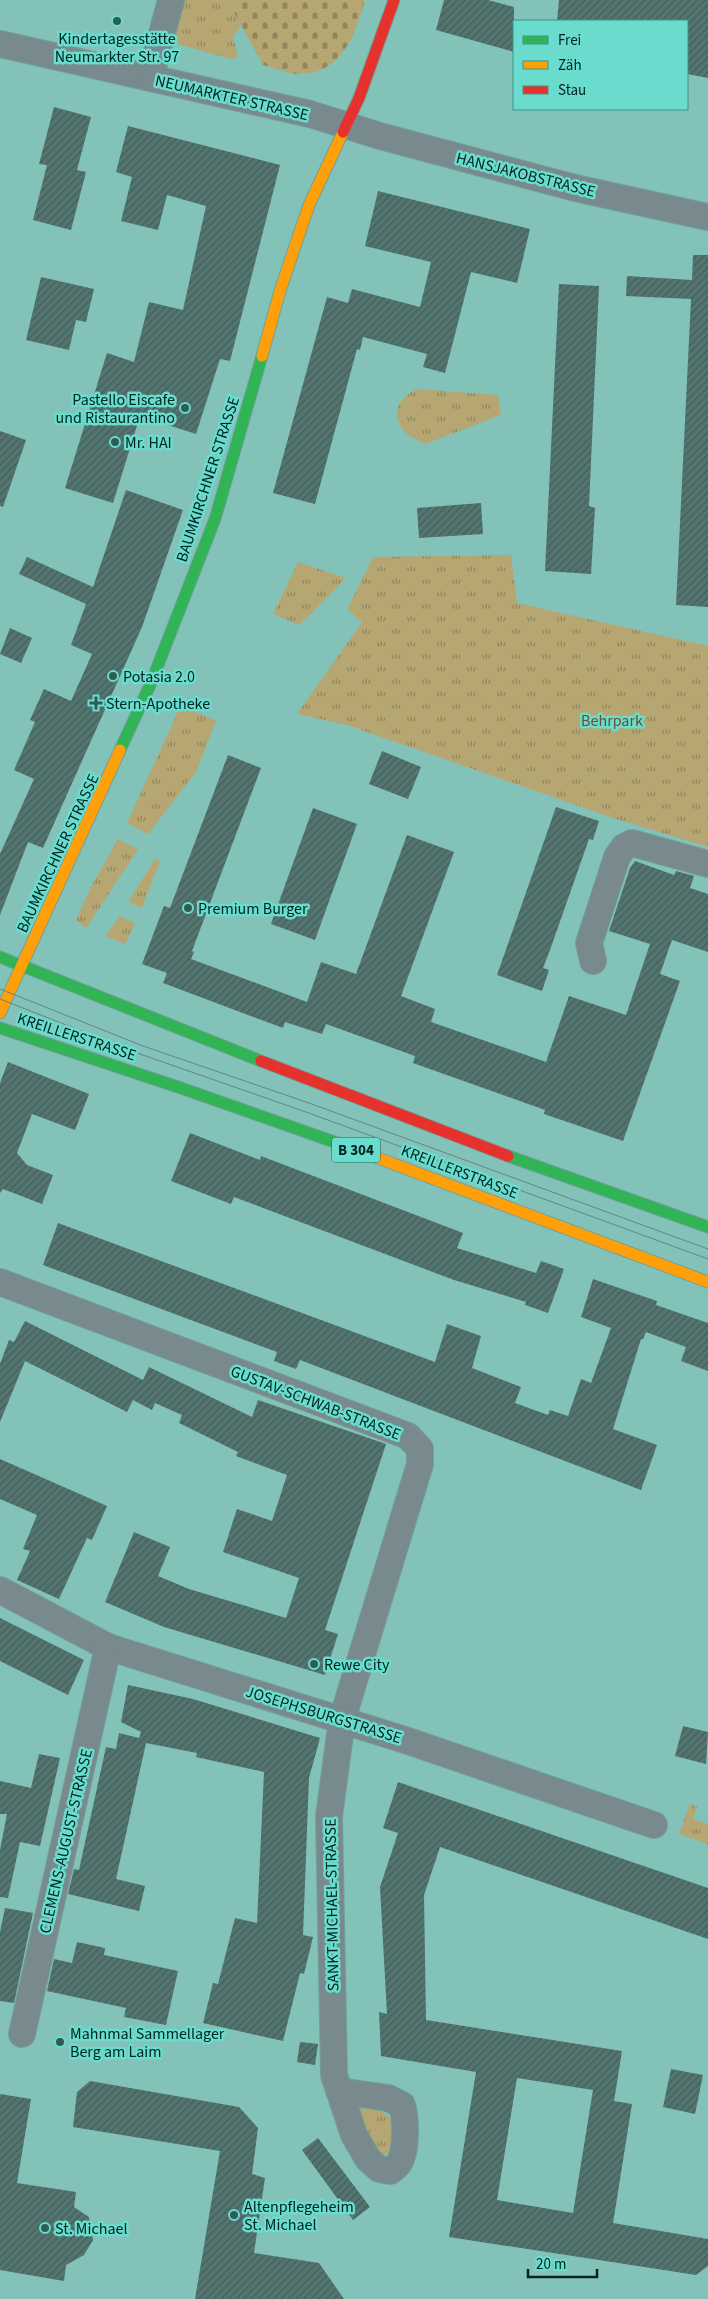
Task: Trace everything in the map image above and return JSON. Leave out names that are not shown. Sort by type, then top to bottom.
[{"type":"main road","name":"BAUMKIRCHNER STRASSE","points":[[0,1013],[152,683],[215,519],[294,245],[308,205],[359,98],[394,0]]},
{"type":"main road","name":"KREILLERSTRASSE","points":[[0,957],[543,1170],[708,1227]]},
{"type":"main road","name":"KREILLERSTRASSE","points":[[0,1028],[169,1083],[323,1138],[708,1282]]},
{"type":"street","points":[[150,78],[171,0]]},
{"type":"street","name":"NEUMARKTER STRASSE","points":[[0,44],[310,114],[346,125]]},
{"type":"street","name":"HANSJAKOBSTRASSE","points":[[346,125],[575,188],[708,217]]},
{"type":"street","points":[[593,961],[589,944],[618,857],[624,847],[632,843],[708,864]]},
{"type":"street","name":"GUSTAV-SCHWAB-STRASSE","points":[[0,1282],[408,1436],[420,1449],[420,1464],[342,1720]]},
{"type":"street","name":"JOSEPHSBURGSTRASSE","points":[[0,1590],[108,1648],[342,1720],[654,1825]]},
{"type":"street","name":"CLEMENS-AUGUST-STRASSE","points":[[22,2034],[108,1648]]},
{"type":"street","name":"SANKT-MICHAEL-STRASSE","points":[[339,2091],[334,2075],[329,1816],[342,1720]]},
{"type":"green space","points":[[184,0],[227,0],[241,25],[233,37],[238,57],[231,59],[174,43]]},
{"type":"green space","points":[[227,0],[365,0],[351,39],[336,60],[325,68],[312,73],[297,74],[263,65]]},
{"type":"green space","points":[[418,389],[498,395],[501,415],[425,444],[407,434],[400,425],[397,412],[401,401],[411,392]]},
{"type":"green space","name":"Behrpark","points":[[511,555],[517,603],[708,646],[708,847],[613,818],[347,725],[297,714],[362,622],[347,609],[373,557]]},
{"type":"green space","points":[[298,562],[346,578],[300,625],[273,614]]},
{"type":"green space","points":[[181,705],[216,721],[196,772],[148,834],[127,823]]},
{"type":"green space","points":[[118,839],[138,849],[86,928],[76,920],[91,887]]},
{"type":"green space","points":[[155,859],[160,861],[142,908],[128,902]]},
{"type":"green space","points":[[120,916],[135,923],[125,944],[105,936]]},
{"type":"green space","points":[[690,1804],[697,1807],[693,1819],[708,1824],[708,1844],[679,1834]]},
{"type":"green space","points":[[358,2108],[380,2110],[391,2119],[393,2128],[389,2152],[382,2156],[366,2138]]},
{"type":"building","points":[[444,0],[488,0],[514,7],[513,52],[436,30]]},
{"type":"building","points":[[559,0],[708,0],[708,78],[688,74],[688,20],[557,20]]},
{"type":"building","points":[[54,107],[91,117],[77,170],[86,172],[71,230],[33,220],[47,165],[39,164]]},
{"type":"building","points":[[128,126],[280,165],[230,361],[220,359],[196,434],[140,416],[113,503],[65,488],[107,353],[134,362],[149,302],[183,310],[206,206],[167,195],[158,230],[121,221],[132,177],[116,172]]},
{"type":"building","points":[[378,191],[530,229],[517,283],[471,272],[445,373],[423,367],[427,354],[363,337],[360,350],[357,349],[315,504],[273,493],[327,297],[348,303],[352,289],[420,307],[431,262],[365,246]]},
{"type":"building","points":[[693,255],[708,255],[708,607],[676,605],[691,299],[626,296],[627,276],[692,280]]},
{"type":"building","points":[[41,277],[94,289],[86,322],[76,320],[69,350],[26,340]]},
{"type":"building","points":[[559,284],[599,286],[589,506],[595,508],[591,574],[545,571]]},
{"type":"building","points":[[0,431],[26,440],[3,507],[0,506]]},
{"type":"building","points":[[126,490],[183,510],[142,627],[43,848],[28,842],[0,915],[0,854],[34,779],[14,770],[35,722],[30,720],[44,689],[71,701],[92,654],[71,645],[86,604],[19,574],[27,557],[93,587]]},
{"type":"building","points":[[481,503],[483,534],[419,538],[417,508]]},
{"type":"building","points":[[10,628],[32,638],[21,663],[0,654]]},
{"type":"building","points":[[382,751],[421,767],[408,799],[369,784]]},
{"type":"building","points":[[228,755],[261,768],[192,951],[194,952],[191,959],[307,1002],[321,962],[356,974],[407,835],[454,852],[401,996],[435,1009],[431,1022],[546,1062],[569,996],[626,1015],[650,944],[609,931],[630,868],[635,861],[674,875],[676,871],[694,876],[690,888],[708,894],[708,952],[672,940],[660,974],[680,981],[623,1141],[544,1114],[545,1110],[413,1063],[415,1056],[326,1024],[322,1034],[285,1022],[283,1028],[163,983],[167,973],[142,964],[164,906],[170,908]]},
{"type":"building","points":[[556,807],[599,821],[593,840],[589,839],[543,968],[549,970],[542,991],[497,975]]},
{"type":"building","points":[[313,808],[357,824],[315,940],[271,924]]},
{"type":"building","points":[[8,1062],[89,1094],[75,1130],[32,1114],[17,1153],[27,1165],[53,1175],[42,1204],[3,1189],[0,1193],[0,1083]]},
{"type":"building","points":[[190,1133],[260,1160],[261,1156],[463,1233],[457,1248],[536,1273],[541,1261],[564,1269],[548,1313],[525,1305],[526,1302],[454,1280],[234,1197],[231,1204],[171,1181]]},
{"type":"building","points":[[58,1223],[435,1362],[447,1324],[481,1336],[472,1368],[521,1387],[515,1403],[548,1415],[550,1410],[568,1416],[581,1379],[591,1383],[611,1328],[581,1317],[593,1279],[657,1301],[656,1305],[708,1323],[708,1371],[681,1361],[686,1347],[646,1332],[643,1339],[641,1339],[613,1429],[657,1445],[641,1490],[300,1360],[296,1369],[274,1361],[277,1352],[43,1265]]},
{"type":"building","points":[[25,1321],[143,1380],[149,1367],[252,1417],[258,1400],[386,1444],[325,1630],[338,1634],[325,1675],[164,1627],[105,1602],[134,1532],[170,1547],[158,1576],[189,1589],[286,1618],[299,1578],[223,1552],[237,1509],[272,1521],[287,1475],[236,1456],[238,1452],[179,1423],[182,1415],[155,1403],[152,1410],[133,1400],[127,1412],[25,1361],[0,1422],[0,1364],[9,1340],[14,1342]]},
{"type":"building","points":[[0,1459],[107,1506],[92,1540],[87,1538],[59,1599],[17,1580],[30,1551],[23,1549],[37,1515],[0,1499]]},
{"type":"building","points":[[0,1618],[84,1660],[68,1695],[0,1661]]},
{"type":"building","points":[[128,1685],[193,1699],[320,1738],[309,1778],[303,1935],[313,1937],[304,1974],[300,1973],[283,2041],[203,2023],[213,1983],[218,1984],[235,1918],[257,1923],[264,1772],[196,1757],[197,1753],[146,1743],[116,1879],[145,1886],[139,1911],[68,1894],[74,1869],[79,1870],[106,1747],[116,1749],[119,1733],[139,1738],[141,1732],[121,1722]]},
{"type":"building","points":[[683,1726],[708,1732],[706,1764],[675,1756]]},
{"type":"building","points":[[39,1754],[60,1758],[40,1846],[20,1842],[8,1898],[0,1897],[0,1850],[7,1814],[0,1814],[0,1781],[31,1788]]},
{"type":"building","points":[[398,1782],[708,1888],[708,1939],[440,1847],[424,1895],[426,2020],[622,2051],[614,2101],[632,2104],[613,2223],[708,2239],[708,2266],[696,2275],[449,2237],[476,2072],[381,2056],[379,2012],[387,2014],[380,1887],[398,1833],[383,1828]],"holes":[[[517,2078],[593,2090],[573,2213],[497,2200]]]},
{"type":"building","points":[[5,1908],[33,1913],[14,2003],[0,2001],[0,1932]]},
{"type":"building","points":[[77,1942],[105,1948],[104,1955],[178,1971],[166,2025],[124,2017],[126,2008],[47,1991],[54,1959],[72,1963]]},
{"type":"building","points":[[300,2042],[318,2044],[315,2065],[297,2062]]},
{"type":"building","points":[[671,2069],[703,2075],[695,2114],[663,2107]]},
{"type":"building","name":"Altenpflegeheim St. Michael","points":[[90,2081],[239,2107],[258,2128],[252,2174],[265,2178],[254,2253],[319,2263],[344,2299],[195,2299],[220,2151],[73,2127],[77,2092]]},
{"type":"building","name":"St. Michael","points":[[0,2094],[31,2099],[17,2183],[76,2192],[74,2207],[89,2217],[93,2240],[84,2255],[66,2265],[64,2281],[0,2270]]},
{"type":"building","points":[[318,2138],[370,2207],[353,2220],[302,2150]]},
{"type":"tram line","points":[[0,989],[143,1046],[309,1103],[708,1249]]},
{"type":"tram line","points":[[0,999],[140,1054],[306,1112],[708,1259]]},
{"type":"traffic: fast","points":[[120,750],[151,683],[215,519],[262,356]]},
{"type":"traffic: fast","points":[[0,957],[261,1061]]},
{"type":"traffic: fast","points":[[0,1028],[178,1087],[343,1145]]},
{"type":"traffic: fast","points":[[508,1156],[708,1227]]},
{"type":"traffic: slow","points":[[262,356],[280,291],[309,205],[343,132]]},
{"type":"traffic: slow","points":[[0,1013],[120,750]]},
{"type":"traffic: slow","points":[[343,1145],[708,1282]]},
{"type":"traffic: jam","points":[[343,132],[359,98],[394,0]]},
{"type":"traffic: jam","points":[[261,1061],[508,1156]]},
{"type":"place","name":"Kindertagesstätte Neumarkter Str. 97","points":[[117,21]]},
{"type":"place","name":"Pastello Eiscafe und Ristaurantino","points":[[185,408]]},
{"type":"place","name":"Mr. HAI","points":[[115,442]]},
{"type":"place","name":"Potasia 2.0","points":[[113,676]]},
{"type":"place","name":"Stern-Apotheke","points":[[96,703]]},
{"type":"place","name":"Premium Burger","points":[[188,908]]},
{"type":"place","name":"Rewe City","points":[[314,1664]]},
{"type":"place","name":"Mahnmal Sammellager Berg am Laim","points":[[60,2042]]},
{"type":"place","name":"Altenpflegeheim St. Michael","points":[[234,2215]]},
{"type":"place","name":"St. Michael","points":[[45,2228]]}]
